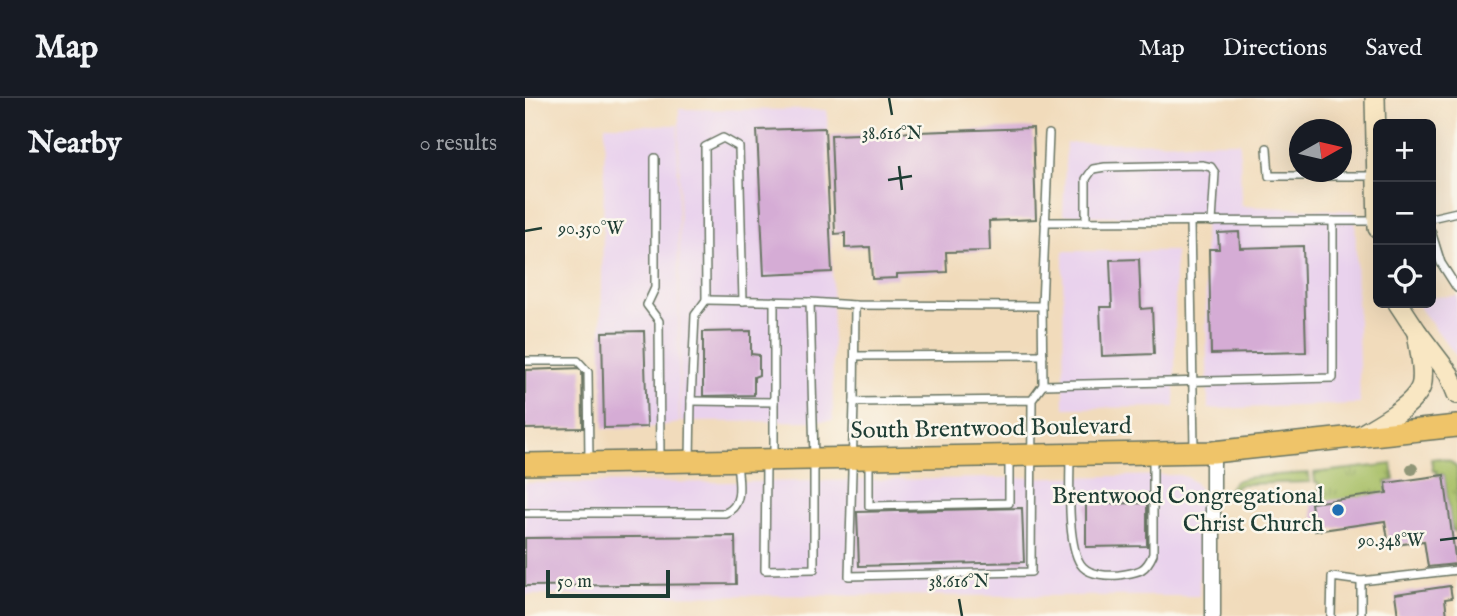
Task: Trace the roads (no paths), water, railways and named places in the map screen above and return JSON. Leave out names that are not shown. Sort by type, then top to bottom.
[{"type":"main road","name":"South Brentwood Boulevard","points":[[525,464],[1203,452],[1457,426]]},
{"type":"street","points":[[1375,98],[1376,119]]},
{"type":"street","points":[[1401,308],[1416,332],[1449,373],[1457,394]]},
{"type":"street","points":[[1359,437],[1412,401],[1422,384],[1416,332]]},
{"type":"street","points":[[1203,452],[1213,616]]},
{"type":"lane","points":[[860,458],[849,576],[1031,572],[1032,400],[1043,385],[1042,306],[1049,134]]},
{"type":"lane","points":[[690,461],[695,315],[706,300],[705,147],[723,138],[739,147],[743,301]]},
{"type":"lane","points":[[1267,148],[1269,176],[1373,176]]},
{"type":"lane","points":[[655,158],[655,288],[647,305],[659,320],[660,462]]},
{"type":"lane","points":[[1086,222],[1086,179],[1093,169],[1202,165],[1211,167],[1215,173],[1212,222]]},
{"type":"lane","points":[[1436,217],[1457,212]]},
{"type":"lane","points":[[1045,222],[1373,221]]},
{"type":"lane","points":[[1190,222],[1193,382],[1203,452]]},
{"type":"lane","points":[[1043,385],[1333,378],[1333,222]]},
{"type":"lane","points":[[1436,245],[1441,262],[1457,288]]},
{"type":"lane","points":[[706,300],[855,305],[1042,306]]},
{"type":"lane","points":[[774,301],[774,402],[765,570],[814,569],[810,302]]},
{"type":"lane","points":[[855,305],[854,402],[869,506],[1009,503],[1009,455]]},
{"type":"lane","points":[[855,356],[1042,355]]},
{"type":"lane","points":[[525,361],[578,361],[588,372],[589,463]]},
{"type":"lane","points":[[854,402],[1032,400]]},
{"type":"lane","points":[[691,401],[774,402]]},
{"type":"lane","points":[[1070,454],[1074,548],[1082,566],[1093,573],[1112,575],[1136,572],[1147,567],[1153,554],[1153,453]]},
{"type":"lane","points":[[525,513],[725,513],[737,505],[737,460]]},
{"type":"lane","points":[[1331,616],[1332,577],[1361,581],[1457,570]]},
{"type":"lane","points":[[1361,581],[1361,616]]},
{"type":"place","name":"Brentwood Congregational Christ Church","points":[[1338,510]]}]
